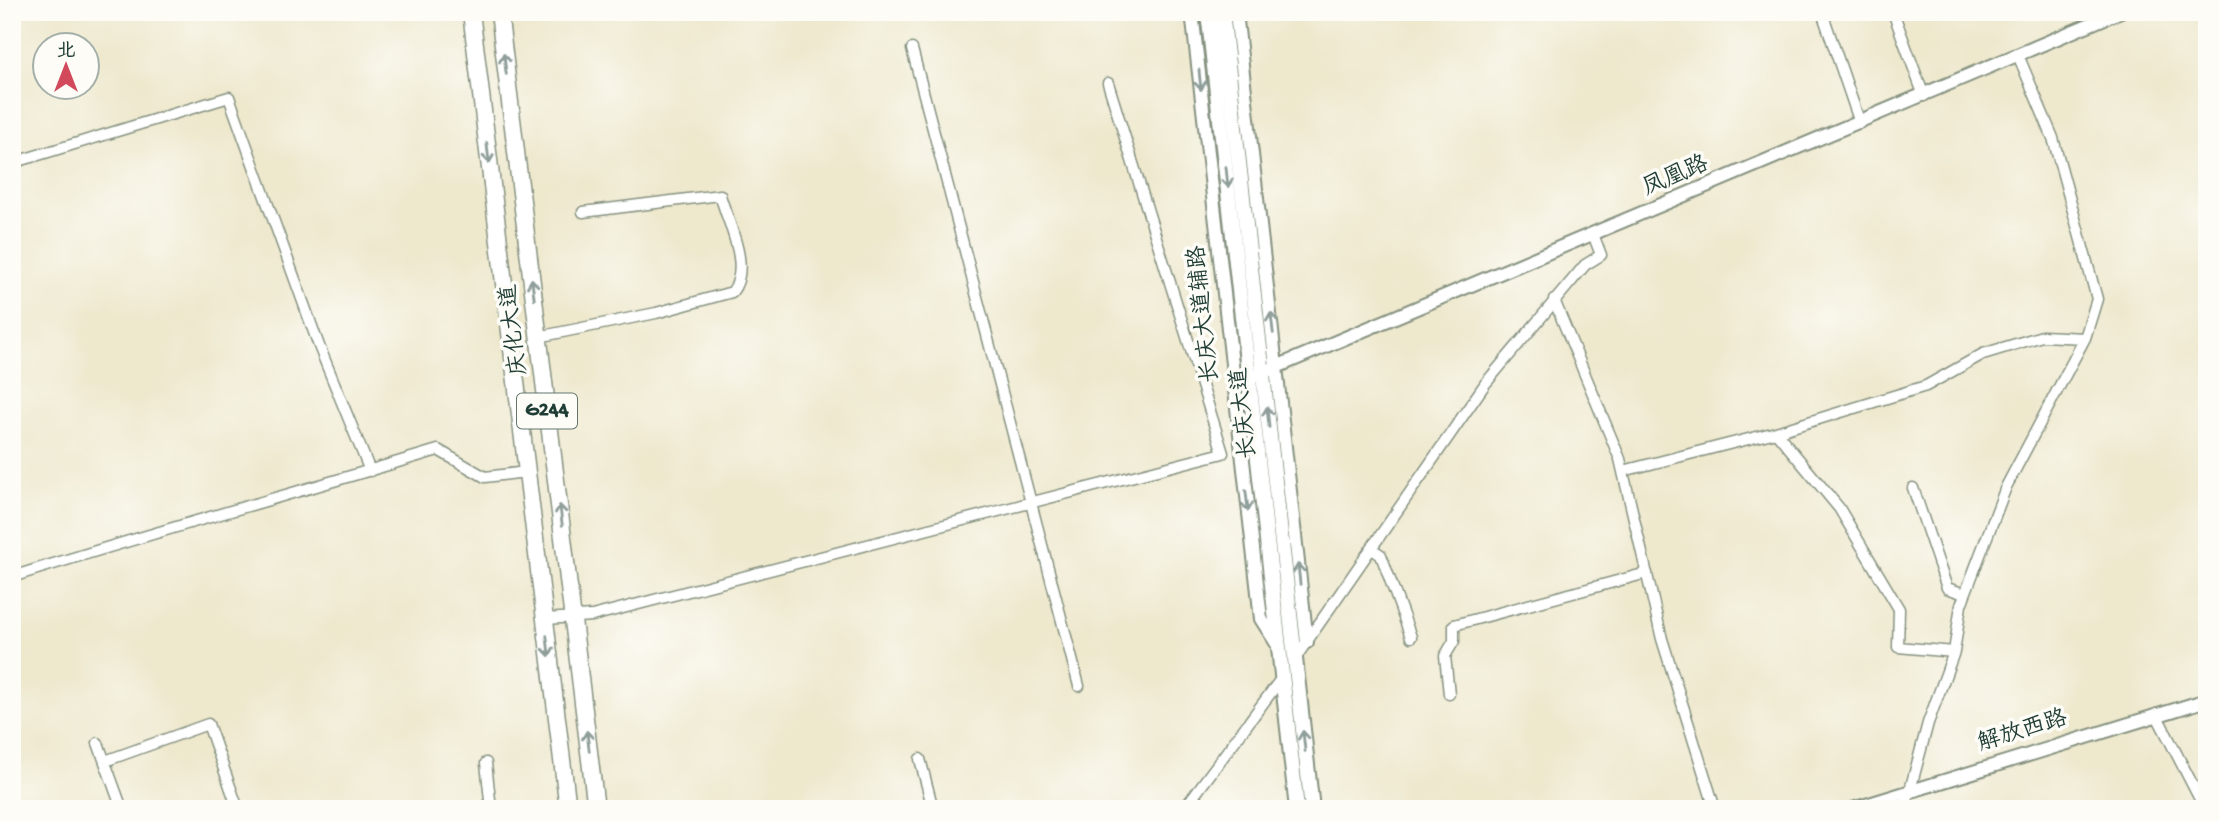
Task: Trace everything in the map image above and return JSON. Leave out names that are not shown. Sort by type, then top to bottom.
[{"type":"highway","name":"庆化大道","points":[[471,12],[568,809]]},
{"type":"highway","name":"庆化大道","points":[[499,12],[596,809]]},
{"type":"main road","name":"长庆大道","points":[[1208,12],[1297,809]]},
{"type":"main road","name":"长庆大道","points":[[1222,12],[1269,366],[1295,659],[1312,809]]},
{"type":"street","name":"长庆大道辅路","points":[[1192,12],[1261,619],[1279,648]]},
{"type":"street","points":[[1236,12],[1269,366],[1307,642]]},
{"type":"street","points":[[1822,12],[1860,118]]},
{"type":"street","points":[[1827,12],[1860,118]]},
{"type":"street","points":[[1893,12],[1923,92]]},
{"type":"street","name":"凤凰路","points":[[1923,92],[2099,12]]},
{"type":"street","name":"凤凰路","points":[[1248,375],[2119,12]]},
{"type":"street","points":[[912,48],[1079,686]]},
{"type":"street","points":[[1908,798],[1928,723],[1954,652],[1965,594],[2006,487],[2085,338],[2097,299],[2053,138],[2018,55]]},
{"type":"street","points":[[545,619],[592,616],[1223,453],[1108,83]]},
{"type":"street","points":[[12,163],[229,97],[319,346],[370,471]]},
{"type":"street","name":"凤凰路","points":[[1269,366],[1593,234],[1860,118]]},
{"type":"street","points":[[538,337],[681,306],[732,292],[739,283],[740,259],[719,195],[583,212]]},
{"type":"street","points":[[1184,809],[1283,677],[1485,384],[1585,265],[1601,255],[1593,234]]},
{"type":"street","points":[[1554,300],[1623,471],[1662,639],[1715,809]]},
{"type":"street","points":[[1623,471],[1776,432],[1926,386],[1983,354],[2042,336],[2085,338]]},
{"type":"street","points":[[1776,432],[1839,508],[1899,609],[1898,647],[1954,652]]},
{"type":"street","points":[[12,577],[173,526],[438,450],[485,477],[526,472]]},
{"type":"street","points":[[1913,488],[1947,589],[1965,594]]},
{"type":"street","points":[[1372,549],[1381,555],[1412,637]]},
{"type":"street","points":[[1449,694],[1445,656],[1454,641],[1454,625],[1647,573]]},
{"type":"street","name":"解放西路","points":[[1877,809],[2207,700]]},
{"type":"street","name":"解放西路","points":[[2158,718],[2207,708]]},
{"type":"street","points":[[2158,718],[2205,809]]},
{"type":"street","points":[[105,761],[208,724],[238,809]]},
{"type":"street","points":[[99,743],[122,809]]},
{"type":"street","points":[[920,759],[933,809]]},
{"type":"street","points":[[486,763],[491,809]]},
{"type":"street","name":"解放西路","points":[[1853,809],[1908,798]]}]
